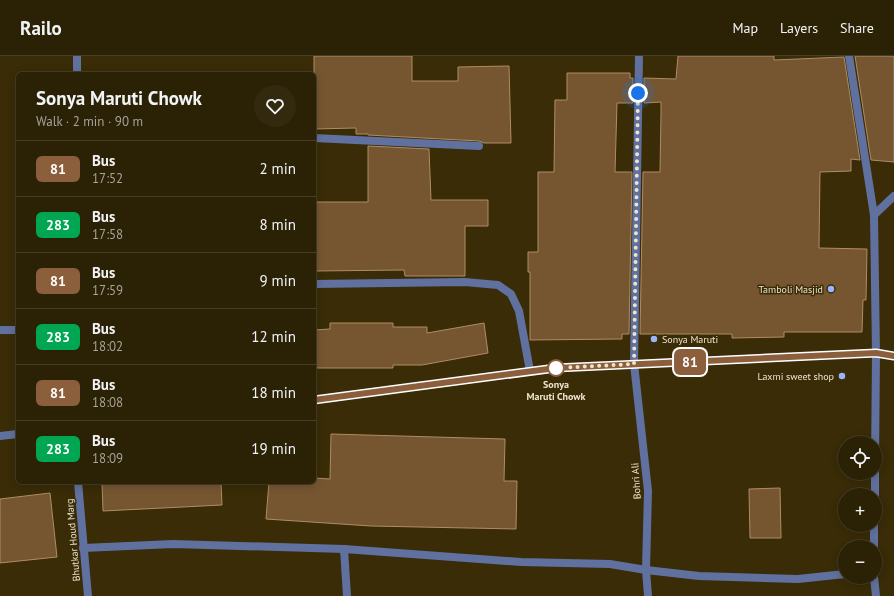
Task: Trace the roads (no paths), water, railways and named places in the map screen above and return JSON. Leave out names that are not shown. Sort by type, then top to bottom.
[{"type":"street","points":[[77,56],[77,72]]},
{"type":"street","name":"Bohri Ali","points":[[639,56],[634,364],[648,491],[646,570],[648,596]]},
{"type":"street","points":[[849,56],[874,215],[876,353],[875,436]]},
{"type":"street","points":[[316,138],[478,146]]},
{"type":"street","points":[[874,215],[894,196]]},
{"type":"street","points":[[316,284],[465,282],[498,285],[511,294],[519,311],[530,371]]},
{"type":"street","points":[[0,330],[16,330]]},
{"type":"street","points":[[316,400],[556,368],[876,353],[894,356]]},
{"type":"street","points":[[0,436],[16,434]]},
{"type":"street","name":"Bhutkar Houd Marg","points":[[78,484],[88,596]]},
{"type":"street","points":[[83,548],[173,544],[344,549],[521,562],[610,564],[699,576],[798,579],[838,575]]},
{"type":"street","points":[[344,549],[347,596]]},
{"type":"street","points":[[875,584],[876,596]]},
{"type":"place","name":"Tamboli Masjid","points":[[831,289]]},
{"type":"place","name":"Sonya Maruti","points":[[654,339]]},
{"type":"place","name":"Sonya Maruti Chowk","points":[[556,368]]},
{"type":"place","name":"Laxmi sweet shop","points":[[842,376]]}]
